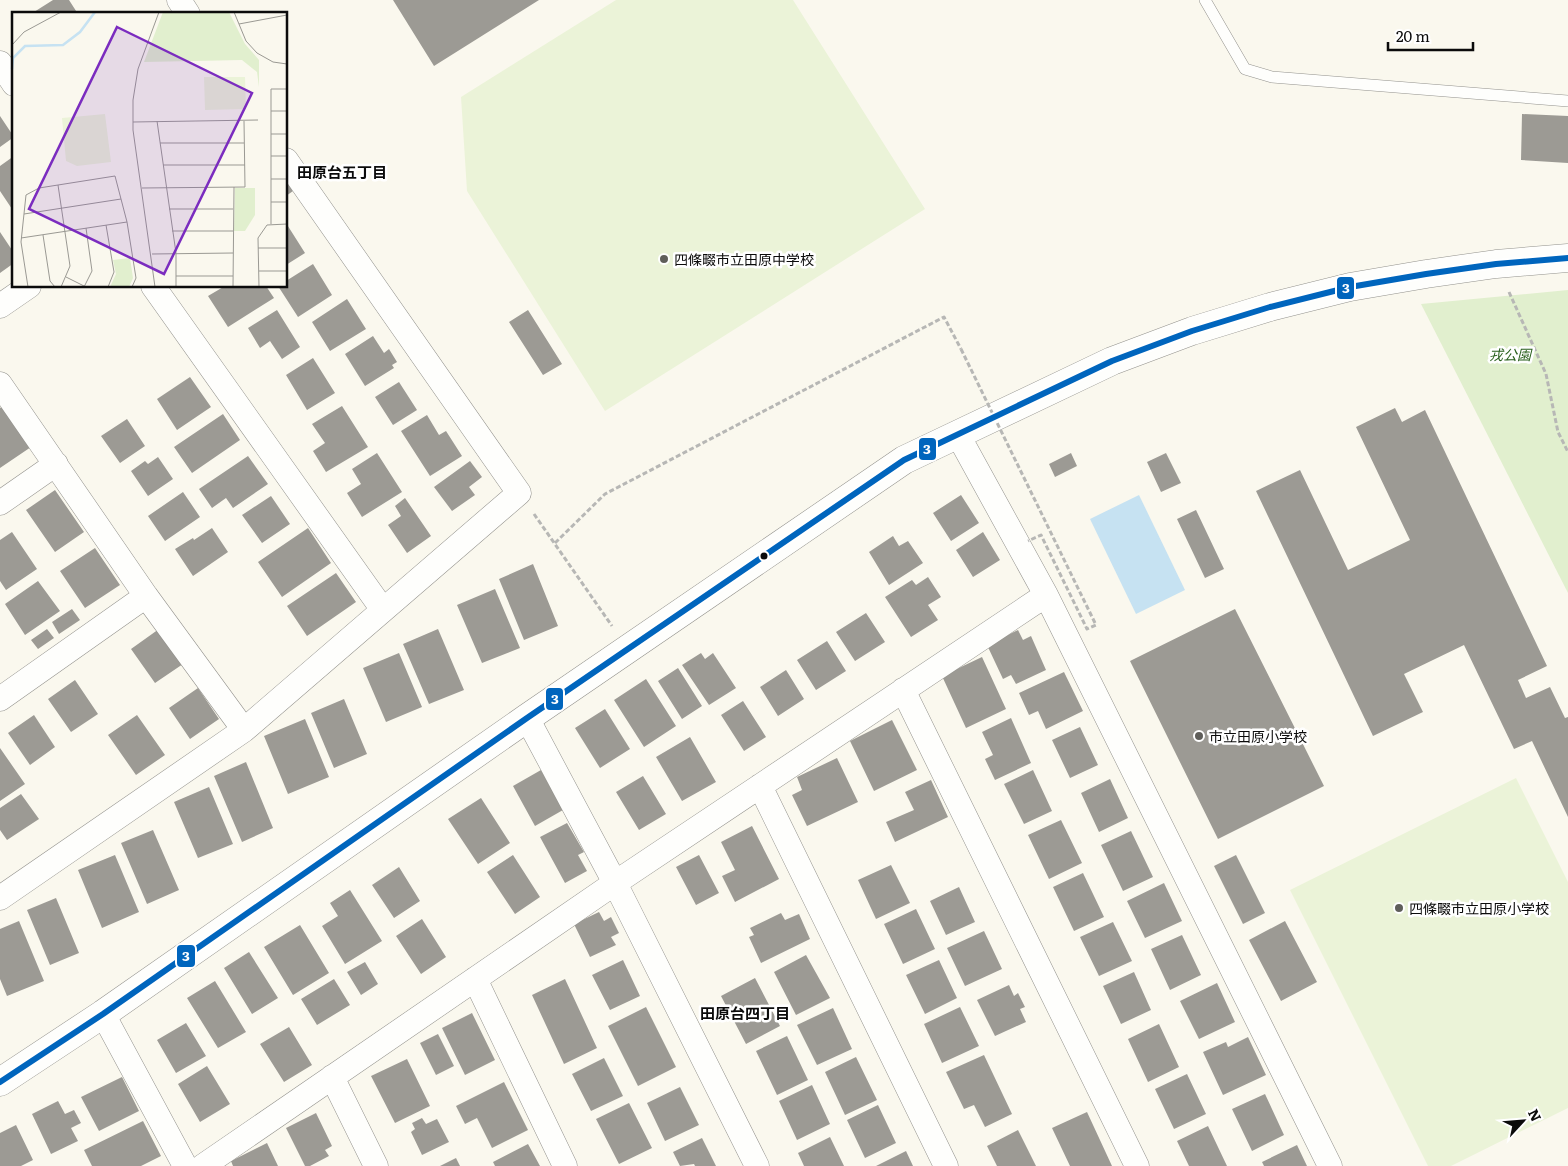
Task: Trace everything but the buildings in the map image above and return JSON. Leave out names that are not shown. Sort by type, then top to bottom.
[{"type":"street","points":[[179,0],[187,12]]},
{"type":"street","points":[[0,63],[12,81]]},
{"type":"street","points":[[0,898],[244,730],[520,493],[288,163]]},
{"type":"street","points":[[0,1082],[103,1014],[527,718],[904,460],[1112,361],[1192,331],[1261,309],[1350,287],[1426,274],[1496,264],[1568,258]]},
{"type":"street","points":[[0,306],[25,288]]},
{"type":"street","points":[[154,288],[383,610]]},
{"type":"street","points":[[0,384],[146,596],[244,730]]},
{"type":"street","points":[[958,435],[1046,595],[1330,1166]]},
{"type":"street","points":[[0,503],[56,464]]},
{"type":"street","points":[[203,1166],[615,883],[1046,595]]},
{"type":"street","points":[[0,699],[146,596]]},
{"type":"street","points":[[903,690],[1138,1166]]},
{"type":"street","points":[[527,718],[615,883],[757,1166]]},
{"type":"street","points":[[760,786],[946,1166]]},
{"type":"street","points":[[475,979],[566,1166]]},
{"type":"street","points":[[103,1014],[185,1166]]},
{"type":"street","points":[[332,1077],[376,1166]]},
{"type":"lane","points":[[1205,0],[1245,69],[1272,77],[1568,101]]},
{"type":"path","points":[[1496,264],[1546,374],[1558,432],[1568,452]]},
{"type":"path","points":[[555,543],[605,494],[944,317],[1096,625],[1087,630],[1041,535],[1028,541]]},
{"type":"path","points":[[520,493],[628,649]]},
{"type":"green space","name":"四條畷市立田原中学校","points":[[616,0],[793,0],[925,209],[605,411],[467,191],[461,97]]},
{"type":"green space","name":"戎公園","points":[[1568,290],[1568,593],[1421,304]]},
{"type":"green space","points":[[1516,778],[1568,882],[1568,1108],[1451,1166],[1428,1166],[1290,890]]},
{"type":"water","points":[[1139,495],[1185,590],[1136,614],[1090,519]]},
{"type":"transit line","name":"3","points":[[0,1082],[103,1014],[527,718],[904,460],[1112,361],[1192,331],[1270,307],[1350,287],[1426,274],[1496,264],[1568,258]]},
{"type":"place","name":"四條畷市立田原中学校","points":[[664,259]]},
{"type":"place","name":"市立田原小学校","points":[[1199,736]]},
{"type":"place","name":"四條畷市立田原小学校","points":[[1399,908]]},
{"type":"district","name":"田原台五丁目","points":[[342,171]]},
{"type":"district","name":"田原台四丁目","points":[[745,1012]]}]
